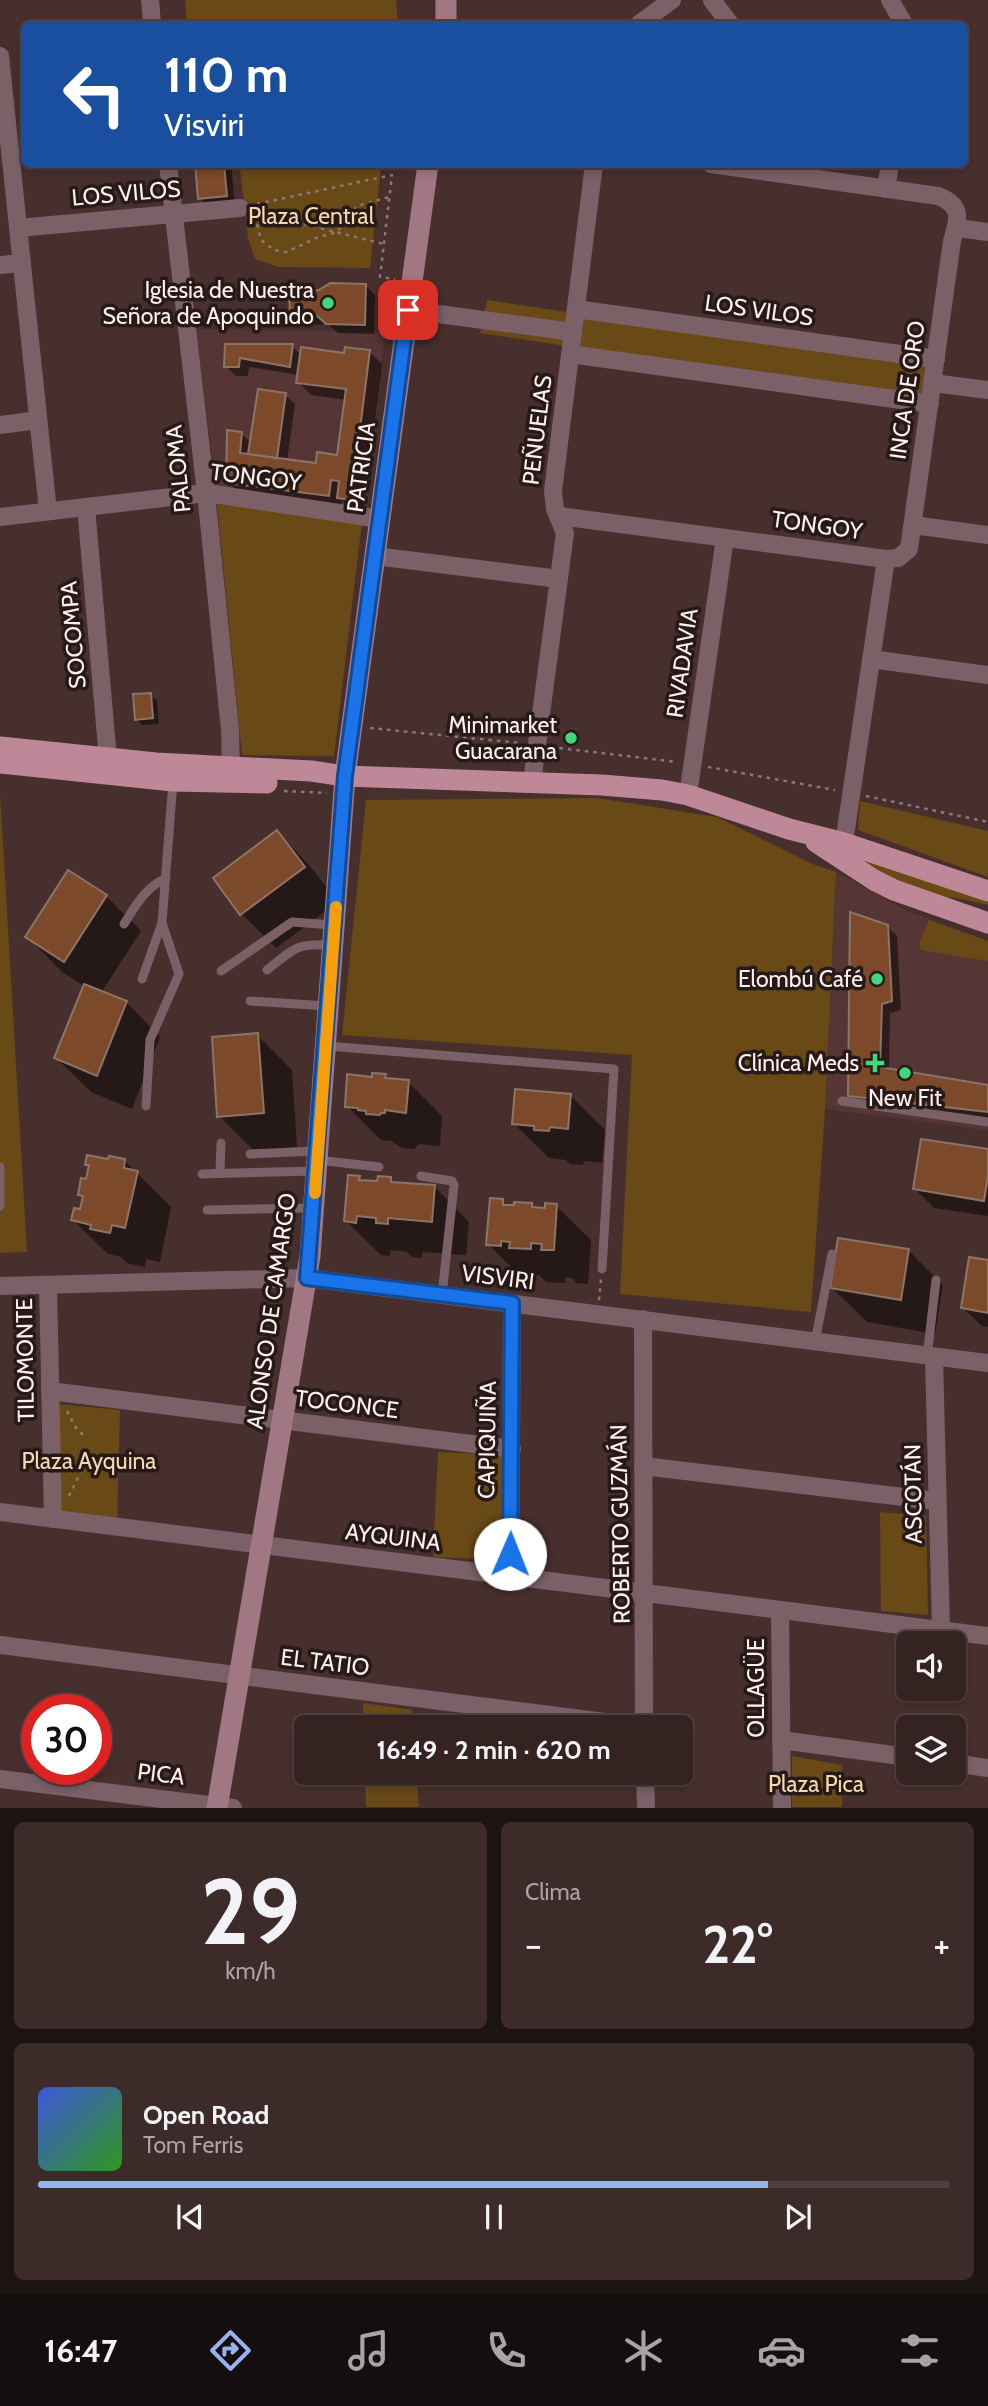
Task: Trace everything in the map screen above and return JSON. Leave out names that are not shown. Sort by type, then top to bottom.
[{"type":"main road","points":[[0,747],[108,759],[312,771],[345,776],[639,787],[688,795],[988,891]]},
{"type":"main road","points":[[0,762],[173,781],[295,784],[345,776]]},
{"type":"main road","points":[[789,829],[820,844],[884,885],[927,903],[988,923]]},
{"type":"street","points":[[150,0],[152,21]]},
{"type":"street","points":[[446,0],[446,21]]},
{"type":"street","points":[[643,21],[672,0]]},
{"type":"street","points":[[712,0],[728,21]]},
{"type":"street","points":[[890,0],[902,21]]},
{"type":"street","points":[[0,56],[8,205],[18,228],[48,512]]},
{"type":"street","name":"PALOMA","points":[[168,168],[206,493],[230,730],[231,768]]},
{"type":"street","name":"PATRICIA","points":[[345,776],[427,168]]},
{"type":"street","name":"PEÑUELAS","points":[[532,782],[565,533],[553,501],[553,491],[594,168]]},
{"type":"street","points":[[751,168],[944,198],[957,213],[958,228],[988,232]]},
{"type":"street","points":[[886,189],[889,168]]},
{"type":"street","name":"LOS VILOS","points":[[18,228],[174,213],[247,210]]},
{"type":"street","name":"INCA DE ORO","points":[[844,843],[872,659],[894,558],[911,544],[952,241],[958,228]]},
{"type":"street","points":[[0,265],[22,262]]},
{"type":"street","name":"LOS VILOS","points":[[576,309],[936,359]]},
{"type":"street","points":[[408,310],[573,332]]},
{"type":"street","points":[[570,354],[930,404]]},
{"type":"street","points":[[933,383],[988,390]]},
{"type":"street","points":[[0,425],[38,420]]},
{"type":"street","name":"TONGOY","points":[[0,517],[206,493],[380,519]]},
{"type":"street","name":"SOCOMPA","points":[[86,507],[108,759]]},
{"type":"street","name":"TONGOY","points":[[559,516],[894,558]]},
{"type":"street","points":[[913,525],[988,535]]},
{"type":"street","name":"RIVADAVIA","points":[[688,795],[725,538]]},
{"type":"street","points":[[375,556],[559,579]]},
{"type":"street","points":[[872,659],[988,675]]},
{"type":"street","name":"ALONSO DE CAMARGO","points":[[222,1807],[239,1675],[307,1278],[345,776]]},
{"type":"street","name":"VISVIRI","points":[[0,1286],[307,1278],[988,1363]]},
{"type":"street","name":"TILOMONTE","points":[[48,1285],[52,1519]]},
{"type":"street","name":"CAPIQUIÑA","points":[[510,1576],[512,1303]]},
{"type":"street","name":"ROBERTO GUZMÁN","points":[[643,1320],[644,1715]]},
{"type":"street","name":"ASCOTÁN","points":[[931,1357],[942,1630]]},
{"type":"street","name":"TOCONCE","points":[[50,1391],[512,1449]]},
{"type":"street","points":[[643,1466],[937,1501]]},
{"type":"street","name":"AYQUINA","points":[[0,1512],[988,1636]]},
{"type":"street","name":"OLLAGÜE","points":[[780,1610],[782,1808]]},
{"type":"street","name":"EL TATIO","points":[[0,1645],[551,1715]]},
{"type":"street","points":[[781,1740],[896,1755]]},
{"type":"street","points":[[966,1765],[988,1768]]},
{"type":"street","name":"PICA","points":[[0,1779],[222,1807]]},
{"type":"street","points":[[645,1785],[646,1808]]},
{"type":"lane","points":[[142,979],[162,923],[173,781]]},
{"type":"lane","points":[[124,924],[145,891],[166,878]]},
{"type":"lane","points":[[221,971],[292,922],[334,935]]},
{"type":"lane","points":[[146,1106],[150,1040],[179,974],[162,923]]},
{"type":"lane","points":[[267,970],[292,950],[334,935]]},
{"type":"lane","points":[[250,1001],[329,1006]]},
{"type":"lane","points":[[326,1046],[614,1069],[602,1269]]},
{"type":"lane","points":[[842,1101],[988,1122]]},
{"type":"lane","points":[[220,1174],[221,1143]]},
{"type":"lane","points":[[250,1154],[379,1167]]},
{"type":"lane","points":[[202,1174],[317,1161]]},
{"type":"lane","points":[[0,1167],[0,1206]]},
{"type":"lane","points":[[421,1176],[447,1179],[454,1185],[442,1295]]},
{"type":"lane","points":[[206,1210],[314,1208]]},
{"type":"lane","points":[[816,1342],[832,1254]]},
{"type":"lane","points":[[931,1357],[936,1280]]},
{"type":"path","points":[[247,210],[392,175],[380,277],[412,282]]},
{"type":"path","points":[[247,210],[261,240],[274,250],[287,252],[316,238],[337,232],[357,206],[389,197]]},
{"type":"path","points":[[247,210],[384,244]]},
{"type":"path","points":[[366,727],[692,764],[852,793],[988,822]]},
{"type":"path","points":[[598,1314],[602,1269]]},
{"type":"shaded area","points":[[196,329],[385,332],[361,509],[216,488]]},
{"type":"shaded area","points":[[836,872],[905,910],[988,941],[988,1130],[825,1109]]},
{"type":"green space","points":[[185,0],[396,0],[398,21],[187,21]]},
{"type":"green space","name":"Plaza Central","points":[[381,168],[370,268],[279,267],[255,259],[248,238],[240,169]]},
{"type":"green space","points":[[487,300],[928,366],[926,400],[480,333]]},
{"type":"green space","points":[[217,504],[362,522],[334,756],[242,755]]},
{"type":"green space","points":[[0,795],[27,1252],[0,1253]]},
{"type":"green space","points":[[597,798],[717,817],[815,865],[836,872],[825,1109],[811,1312],[620,1294],[632,1055],[342,1035],[366,800]]},
{"type":"green space","points":[[860,801],[988,831],[988,877],[858,830]]},
{"type":"green space","points":[[854,856],[988,902],[988,905],[940,897],[884,877]]},
{"type":"green space","points":[[929,920],[988,941],[988,961],[921,950],[919,944]]},
{"type":"green space","name":"Plaza Ayquina","points":[[58,1404],[120,1410],[117,1521],[62,1512]]},
{"type":"green space","points":[[438,1452],[507,1455],[503,1560],[433,1557]]},
{"type":"green space","points":[[880,1512],[926,1516],[928,1615],[881,1611]]},
{"type":"green space","points":[[363,1703],[412,1710],[412,1715],[363,1715]]},
{"type":"green space","name":"Plaza Pica","points":[[792,1756],[842,1765],[842,1807],[792,1807]]},
{"type":"green space","points":[[365,1785],[417,1785],[419,1807],[366,1807]]},
{"type":"building","points":[[195,168],[224,168],[227,196],[198,199]]},
{"type":"building","name":"Iglesia de Nuestra Señora de Apoquindo","points":[[330,283],[366,284],[365,325],[326,324],[316,315],[290,316],[289,291],[319,290]]},
{"type":"building","points":[[225,344],[293,344],[290,367],[240,358],[239,367],[224,367]]},
{"type":"building","points":[[301,347],[344,353],[345,347],[370,350],[351,500],[337,498],[339,481],[331,480],[329,496],[226,483],[227,430],[242,432],[240,453],[316,463],[317,452],[337,455],[346,389],[296,383]]},
{"type":"building","points":[[258,389],[286,393],[277,458],[248,454]]},
{"type":"building","points":[[151,693],[153,718],[135,720],[133,694]]},
{"type":"building","points":[[277,830],[305,867],[240,915],[213,878]]},
{"type":"building","points":[[68,870],[107,895],[64,962],[25,937]]},
{"type":"building","points":[[850,912],[888,925],[892,1001],[882,1004],[880,1067],[988,1085],[988,1112],[848,1096]]},
{"type":"building","points":[[84,984],[127,1001],[97,1076],[54,1058]]},
{"type":"building","points":[[258,1033],[264,1113],[217,1117],[212,1037]]},
{"type":"building","points":[[372,1073],[386,1074],[385,1078],[409,1080],[406,1113],[385,1110],[385,1113],[380,1115],[366,1114],[366,1111],[358,1108],[345,1107],[347,1074],[372,1077]]},
{"type":"building","points":[[515,1089],[571,1094],[568,1129],[550,1127],[549,1131],[534,1130],[534,1126],[512,1124]]},
{"type":"building","points":[[921,1139],[988,1149],[984,1201],[913,1189]]},
{"type":"building","points":[[87,1155],[125,1159],[124,1168],[138,1171],[125,1228],[112,1225],[110,1233],[90,1229],[91,1225],[71,1220],[74,1208],[80,1209],[83,1196],[78,1195],[81,1178],[86,1179],[89,1165],[85,1165]]},
{"type":"building","points":[[348,1175],[360,1176],[359,1180],[377,1181],[378,1176],[391,1177],[391,1182],[435,1185],[432,1222],[388,1218],[388,1224],[376,1223],[376,1218],[357,1216],[356,1223],[344,1221]]},
{"type":"building","points":[[490,1198],[503,1199],[503,1205],[514,1205],[514,1202],[532,1203],[532,1207],[545,1208],[545,1203],[557,1204],[554,1250],[541,1250],[542,1244],[531,1243],[531,1249],[509,1248],[510,1242],[501,1241],[501,1246],[486,1245]]},
{"type":"building","points":[[838,1238],[909,1249],[901,1300],[830,1288]]},
{"type":"building","points":[[969,1257],[988,1260],[988,1313],[961,1308]]},
{"type":"slow traffic","points":[[315,1193],[336,907]]},
{"type":"place","name":"Iglesia de Nuestra Señora de Apoquindo","points":[[328,303]]},
{"type":"place","name":"Minimarket Guacarana","points":[[571,738]]},
{"type":"place","name":"Elombú Café","points":[[877,979]]},
{"type":"place","name":"Clínica Meds","points":[[875,1063]]},
{"type":"place","name":"New Fit","points":[[905,1073]]},
{"type":"route","points":[[408,310],[345,776],[307,1278],[512,1303],[510,1554]]}]
